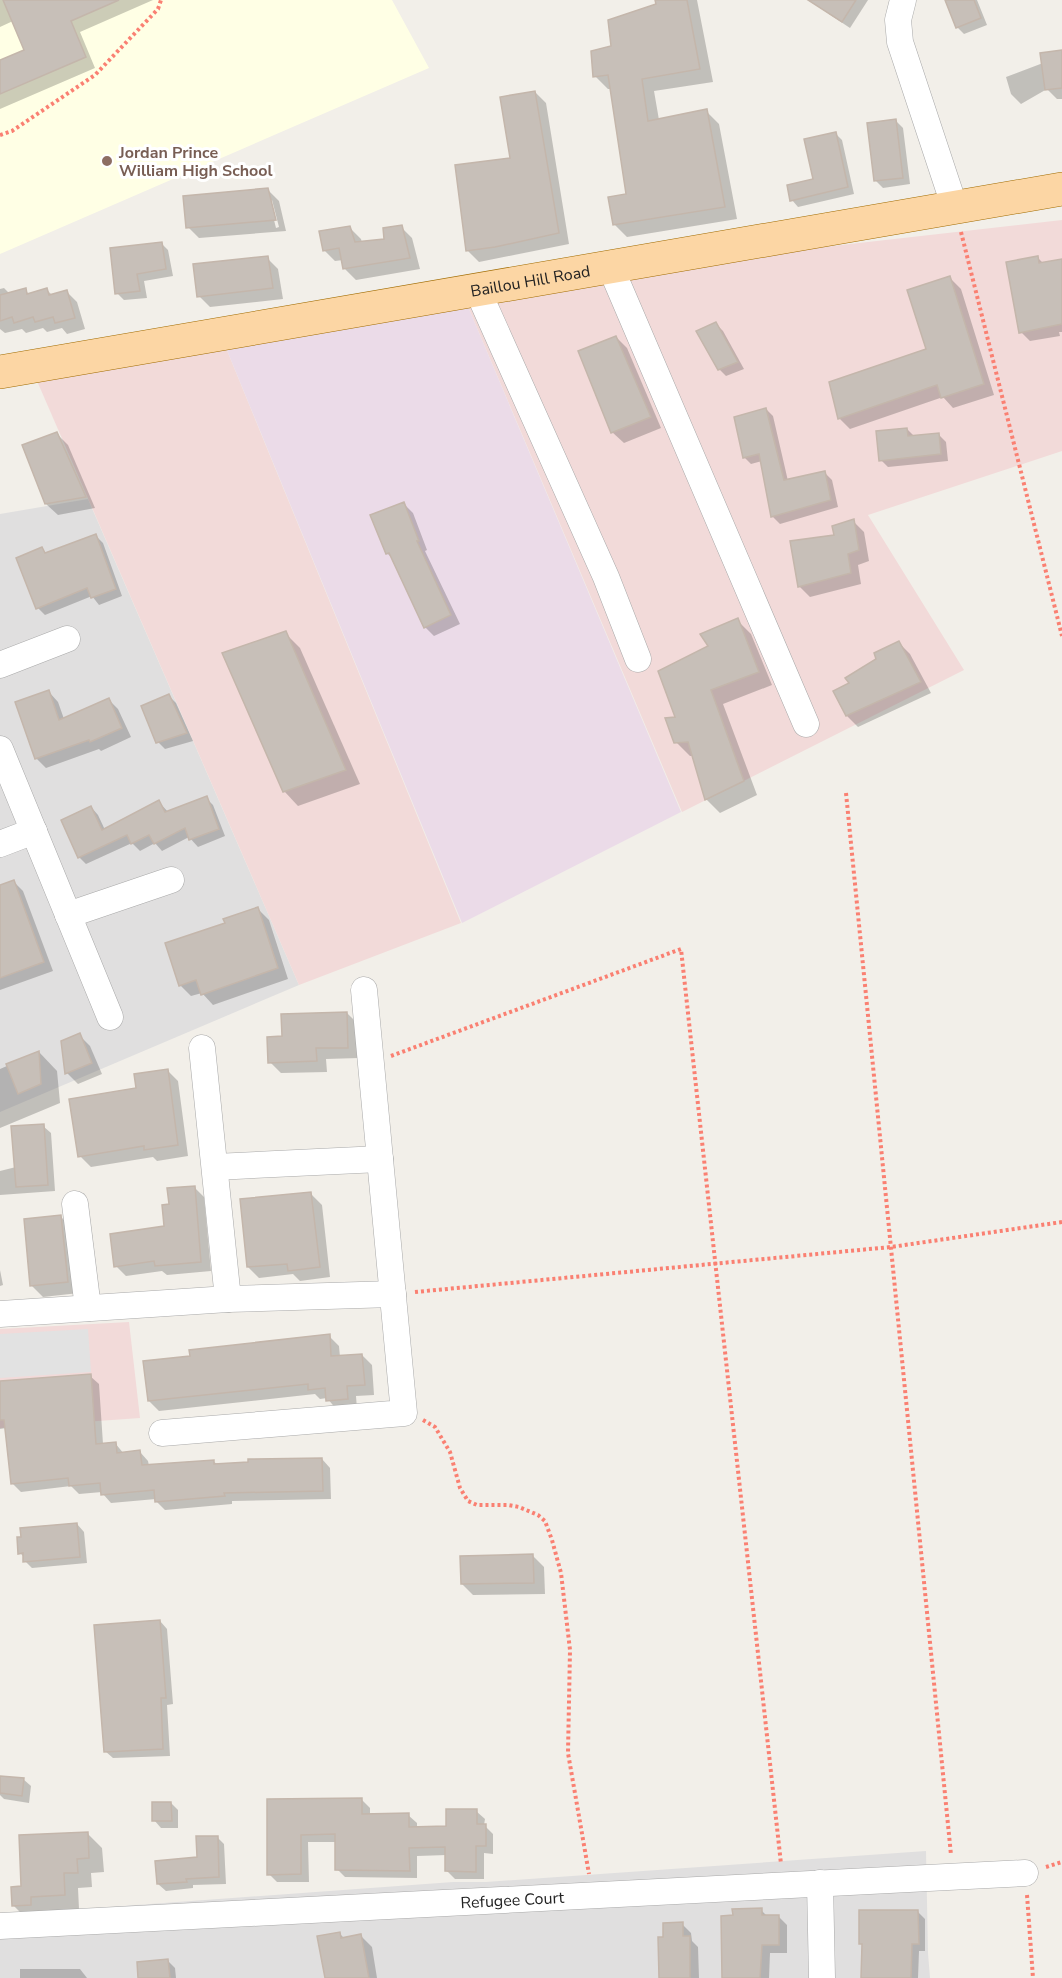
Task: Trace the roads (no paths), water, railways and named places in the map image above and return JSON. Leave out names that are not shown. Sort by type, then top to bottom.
[{"type":"main road","name":"Baillou Hill Road","points":[[0,372],[1062,189]]},
{"type":"street","points":[[903,0],[898,20],[900,42],[955,208]]},
{"type":"street","points":[[610,266],[806,724]]},
{"type":"street","points":[[477,289],[606,577],[638,659]]},
{"type":"street","points":[[0,664],[67,639]]},
{"type":"street","points":[[0,749],[110,1017]]},
{"type":"street","points":[[0,844],[34,831]]},
{"type":"street","points":[[68,915],[171,880]]},
{"type":"street","points":[[162,1433],[404,1413],[364,990]]},
{"type":"street","points":[[202,1048],[228,1299]]},
{"type":"street","points":[[215,1167],[380,1159]]},
{"type":"street","points":[[75,1204],[88,1308]]},
{"type":"street","points":[[0,1314],[228,1299],[393,1294]]},
{"type":"street","name":"Refugee Court","points":[[0,1926],[1025,1873]]},
{"type":"street","points":[[820,1883],[822,1978]]},
{"type":"place","name":"Jordan Prince William High School","points":[[107,161]]}]
